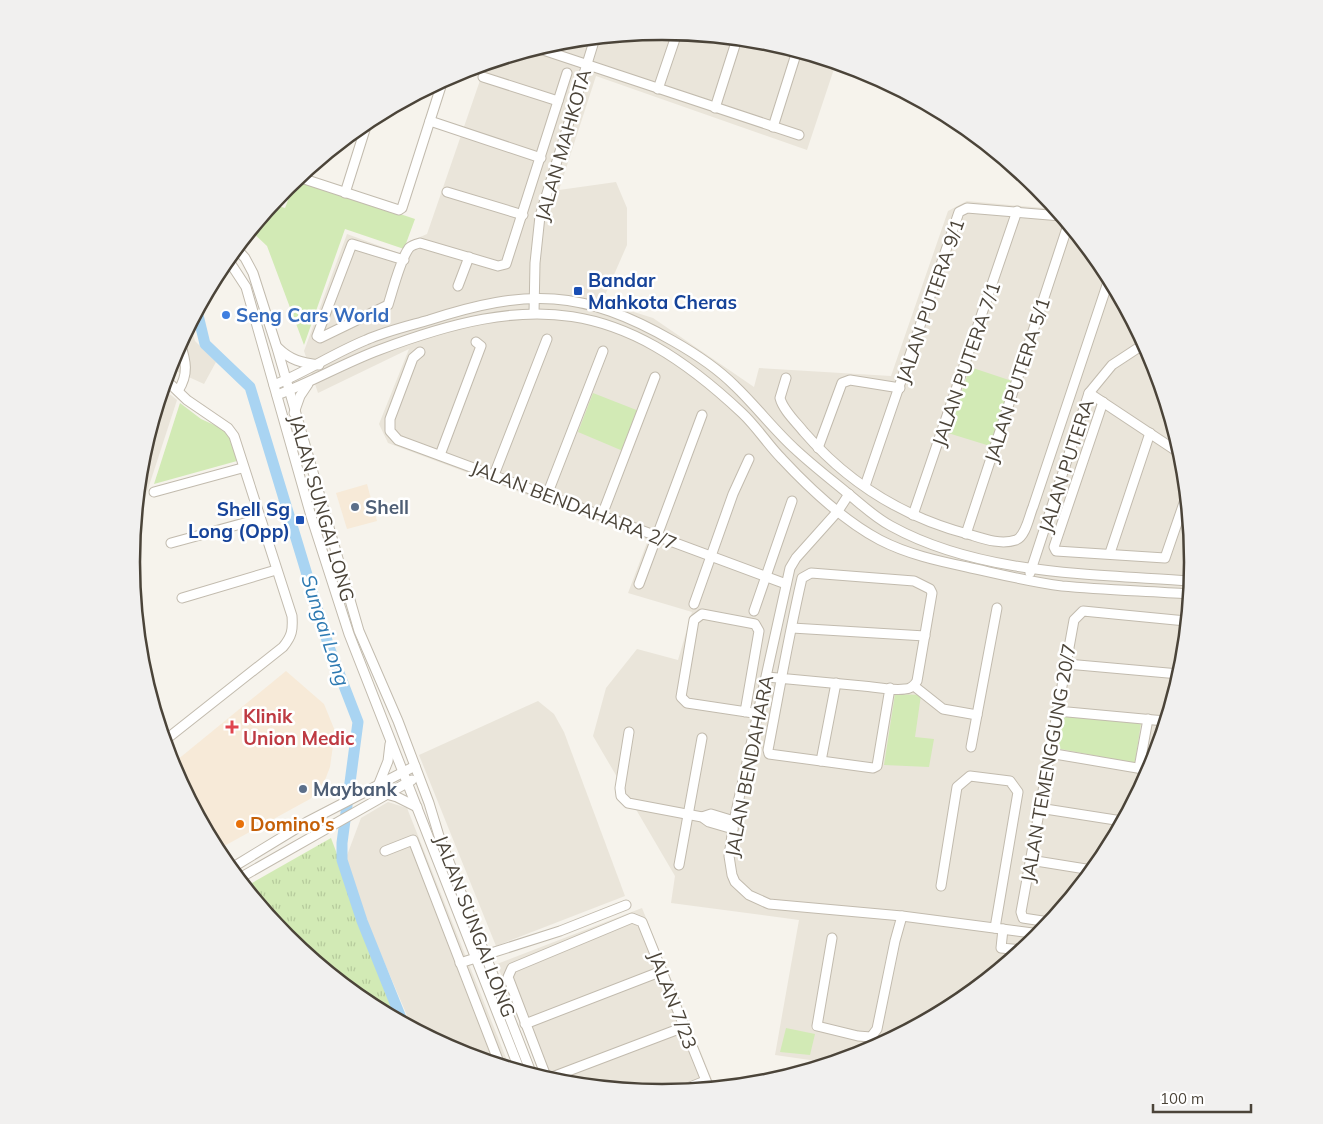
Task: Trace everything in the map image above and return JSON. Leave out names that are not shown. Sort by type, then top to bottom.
[{"type":"street","points":[[658,89],[675,40]]},
{"type":"street","name":"JALAN MAHKOTA","points":[[534,313],[540,216],[593,44]]},
{"type":"street","points":[[715,108],[735,45]]},
{"type":"street","points":[[550,52],[799,135]]},
{"type":"street","points":[[773,127],[795,58]]},
{"type":"street","points":[[404,260],[352,244],[316,334],[320,338],[388,305],[409,249],[420,243],[498,266],[506,264],[510,257],[567,73]]},
{"type":"street","points":[[484,77],[558,101]]},
{"type":"street","points":[[306,180],[394,210],[402,208],[440,90]]},
{"type":"street","points":[[430,121],[556,162]]},
{"type":"street","points":[[345,193],[364,133]]},
{"type":"street","points":[[447,192],[523,215]]},
{"type":"street","name":"JALAN PUTERA 9/1","points":[[865,486],[959,212],[967,208],[1051,215]]},
{"type":"street","name":"JALAN PUTERA 7/1","points":[[913,515],[1017,212]]},
{"type":"street","name":"JALAN PUTERA 5/1","points":[[966,534],[1066,232]]},
{"type":"street","name":"JALAN SUNGAI LONG","points":[[241,253],[253,273],[277,348],[294,413],[359,631],[420,777],[439,836],[529,1067]]},
{"type":"street","points":[[458,286],[469,258]]},
{"type":"street","name":"JALAN SUNGAI LONG","points":[[232,265],[246,287],[311,516],[349,634],[474,958],[517,1063]]},
{"type":"street","points":[[786,378],[780,394],[781,402],[818,448],[840,468],[888,503],[929,523],[993,541],[1008,541],[1021,537],[1106,288]]},
{"type":"street","points":[[274,385],[319,365],[366,340],[439,317],[490,304],[534,298],[563,299],[591,304],[642,323],[709,363],[735,385],[795,449],[877,518],[894,527],[946,549],[1032,570],[1183,581]]},
{"type":"street","points":[[277,395],[308,384],[378,350],[455,325],[534,313],[569,315],[616,326],[681,363],[715,388],[745,416],[782,460],[838,511],[867,532],[898,548],[932,560],[1028,581],[1061,586],[1182,594]]},
{"type":"street","points":[[494,475],[547,339]]},
{"type":"street","points":[[440,455],[481,346],[476,342]]},
{"type":"street","points":[[277,348],[287,357],[299,362],[319,365]]},
{"type":"street","name":"JALAN PUTERA","points":[[1028,581],[1090,393],[1112,366],[1138,348]]},
{"type":"street","points":[[547,495],[603,351]]},
{"type":"street","name":"JALAN BENDAHARA 2/7","points":[[420,352],[413,358],[390,419],[390,431],[398,440],[602,515],[785,586]]},
{"type":"street","points":[[178,391],[186,379],[183,354]]},
{"type":"street","points":[[602,515],[655,376]]},
{"type":"street","points":[[818,448],[842,383],[850,380],[900,388]]},
{"type":"street","points":[[170,737],[283,647],[291,638],[293,629],[292,616],[242,468],[234,436],[228,428],[206,414],[171,384]]},
{"type":"street","points":[[294,413],[300,396],[308,384]]},
{"type":"street","points":[[1090,393],[1170,447]]},
{"type":"street","points":[[1103,402],[1054,547],[1056,552],[1110,553],[1166,558],[1181,513]]},
{"type":"street","points":[[639,584],[702,415]]},
{"type":"street","points":[[1110,553],[1150,433]]},
{"type":"street","points":[[694,604],[733,494],[749,459]]},
{"type":"street","points":[[154,492],[242,468]]},
{"type":"street","points":[[1044,473],[1061,478]]},
{"type":"street","name":"JALAN BENDAHARA","points":[[849,494],[838,511],[796,558],[785,586],[760,714],[733,825],[729,856],[732,875],[742,889],[768,904],[900,916],[1029,933]]},
{"type":"street","points":[[754,612],[764,577],[792,501]]},
{"type":"street","points":[[172,543],[259,519]]},
{"type":"street","points":[[182,598],[276,570]]},
{"type":"street","points":[[890,688],[879,763],[873,768],[769,754],[802,578],[812,573],[914,582],[930,588],[932,593],[925,636],[914,686]]},
{"type":"street","points":[[971,747],[997,608]]},
{"type":"street","name":"JALAN TEMENGGUNG 20/7","points":[[1041,921],[1023,918],[1021,912],[1074,620],[1083,611],[1180,620]]},
{"type":"street","points":[[745,712],[759,631],[755,624],[702,614],[694,620],[681,697],[687,703],[745,712],[760,714]]},
{"type":"street","points":[[792,628],[925,636]]},
{"type":"street","points":[[349,634],[359,631]]},
{"type":"street","points":[[1066,664],[1171,673]]},
{"type":"street","points":[[767,678],[906,690],[914,686]]},
{"type":"street","points":[[821,761],[836,683]]},
{"type":"street","points":[[914,686],[943,709],[977,716]]},
{"type":"street","points":[[1057,711],[1159,721]]},
{"type":"street","points":[[1049,753],[1139,768],[1148,720]]},
{"type":"street","points":[[629,732],[620,788],[621,796],[628,803],[702,817],[711,814],[733,825]]},
{"type":"street","points":[[378,786],[388,761],[389,736]]},
{"type":"street","points":[[679,865],[702,738]]},
{"type":"street","points":[[237,865],[307,822],[415,766]]},
{"type":"street","points":[[941,886],[957,787],[970,776],[1010,781],[1018,792],[999,929],[1001,948],[1011,949]]},
{"type":"street","points":[[244,876],[407,782],[420,777]]},
{"type":"street","points":[[386,794],[397,797],[416,807]]},
{"type":"street","points":[[1039,808],[1116,820]]},
{"type":"street","points":[[384,851],[413,840],[497,1057]]},
{"type":"street","points":[[1030,860],[1084,869]]},
{"type":"street","points":[[236,864],[241,863]]},
{"type":"street","points":[[460,963],[560,931],[626,906]]},
{"type":"street","points":[[832,938],[817,1026],[865,1038],[871,1037],[877,1029],[895,941],[894,933],[900,916]]},
{"type":"street","name":"JALAN 7/23","points":[[524,1024],[508,977],[512,968],[632,918],[642,922],[706,1082]]},
{"type":"street","points":[[543,1070],[524,1024],[662,971]]},
{"type":"street","points":[[560,1074],[684,1026]]},
{"type":"shaded area","name":"Bandar Mahkota Cheras","points":[[627,41],[696,41],[730,44],[763,50],[834,70],[807,150],[596,76],[559,190],[616,182],[627,208],[627,245],[602,302],[653,318],[754,387],[759,368],[891,376],[948,211],[967,201],[1045,208],[1076,244],[1096,272],[1130,331],[1144,362],[1166,427],[1173,460],[1179,494],[1184,562],[1179,630],[1173,664],[1166,697],[1144,762],[1114,823],[1096,852],[1076,880],[1031,931],[1006,954],[952,996],[892,1030],[829,1056],[814,1061],[775,1055],[799,920],[671,903],[675,876],[593,736],[606,688],[637,649],[678,660],[692,612],[628,593],[648,540],[388,443],[379,424],[409,349],[318,393],[304,351],[347,234],[399,253],[411,241],[427,234],[483,72],[526,58],[593,44]]},
{"type":"shaded area","points":[[193,332],[195,341],[216,362],[204,384],[176,371]]},
{"type":"shaded area","points":[[168,392],[177,400],[143,504],[157,427]]},
{"type":"shaded area","points":[[367,484],[377,521],[347,529],[336,493]]},
{"type":"shaded area","points":[[286,671],[324,704],[335,731],[330,767],[322,788],[310,799],[224,846],[193,793],[178,759]]},
{"type":"shaded area","points":[[538,701],[554,714],[564,732],[625,896],[496,946],[419,755]]},
{"type":"shaded area","points":[[388,802],[407,808],[507,1060],[462,1044],[408,1018],[370,929],[346,858],[361,818]]},
{"type":"shaded area","points":[[642,908],[713,1082],[662,1084],[627,1083],[593,1080],[538,1069],[497,964]]},
{"type":"green space","points":[[304,182],[415,219],[404,249],[345,229],[304,345],[267,246],[255,235],[280,206],[285,208],[290,195]]},
{"type":"green space","points":[[970,367],[1012,381],[990,446],[948,433]]},
{"type":"green space","points":[[593,393],[639,411],[623,451],[578,432]]},
{"type":"green space","points":[[180,403],[201,419],[221,428],[231,436],[237,461],[154,484]]},
{"type":"green space","points":[[895,694],[921,695],[915,737],[934,739],[929,767],[884,765]]},
{"type":"green space","points":[[1060,716],[1141,723],[1135,763],[1055,748]]},
{"type":"green space","points":[[331,838],[396,1011],[371,996],[317,954],[292,931],[250,884]]},
{"type":"green space","points":[[786,1028],[815,1034],[810,1055],[780,1052]]},
{"type":"waterway","name":"Sungai Long","points":[[199,320],[205,344],[250,387],[329,647],[358,722],[342,843],[342,860],[362,921],[399,1013]]},
{"type":"place","name":"Bandar Mahkota Cheras","points":[[578,291]]},
{"type":"place","name":"Seng Cars World","points":[[226,315]]},
{"type":"place","name":"Shell","points":[[355,507]]},
{"type":"place","name":"Shell Sg Long (Opp)","points":[[300,520]]},
{"type":"place","name":"Klinik Union Medic","points":[[232,727]]},
{"type":"place","name":"Maybank","points":[[303,789]]},
{"type":"place","name":"Domino's","points":[[240,824]]}]
